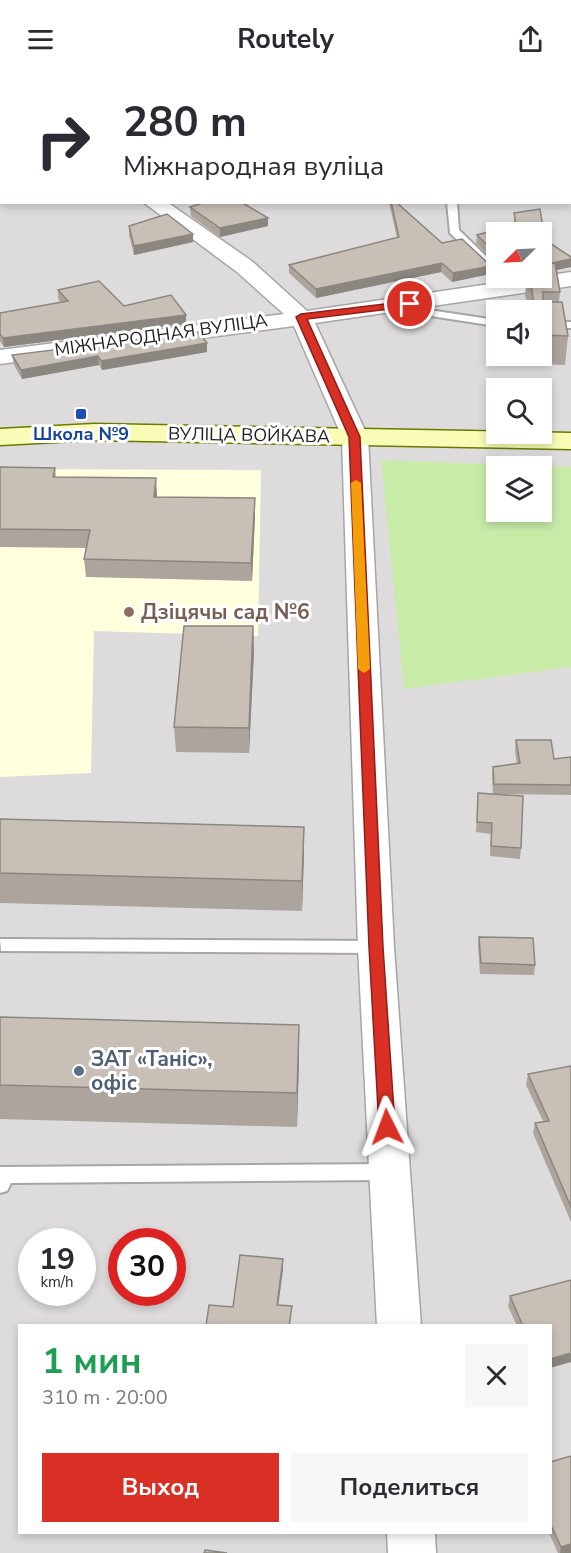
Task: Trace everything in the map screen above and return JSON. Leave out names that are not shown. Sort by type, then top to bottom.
[{"type":"main road","name":"ВУЛІЦА ВОЙКАВА","points":[[0,437],[94,432],[571,441]]},
{"type":"street","points":[[156,204],[245,267],[301,317],[355,437],[376,947],[399,1324]]},
{"type":"street","name":"МІЖНАРОДНАЯ ВУЛІЦА","points":[[552,280],[571,279]]},
{"type":"street","name":"МІЖНАРОДНАЯ ВУЛІЦА","points":[[0,357],[389,307],[486,288]]},
{"type":"street","points":[[411,1534],[412,1553]]},
{"type":"lane","points":[[452,204],[454,231],[486,261]]},
{"type":"lane","points":[[389,307],[486,322]]},
{"type":"lane","points":[[552,325],[571,326]]},
{"type":"lane","points":[[1,945],[376,947]]},
{"type":"lane","points":[[0,1185],[2,1175],[390,1172]]},
{"type":"shaded area","points":[[0,204],[571,204],[571,1553],[0,1553]]},
{"type":"shaded area","name":"Дзіцячы сад №6","points":[[0,469],[261,470],[258,636],[94,631],[91,773],[0,777]]},
{"type":"green space","points":[[381,460],[486,464],[486,522],[552,522],[552,466],[571,467],[571,667],[404,689]]},
{"type":"building","points":[[200,204],[244,204],[268,218],[220,228],[190,207]]},
{"type":"building","points":[[391,204],[398,204],[442,243],[462,239],[486,261],[486,267],[453,273],[442,263],[316,289],[289,265],[399,237]]},
{"type":"building","points":[[540,209],[542,222],[516,222],[514,213]]},
{"type":"building","points":[[167,214],[193,234],[134,246],[129,226]]},
{"type":"building","points":[[486,233],[486,244],[477,235]]},
{"type":"building","points":[[552,245],[571,257],[571,259],[552,263]]},
{"type":"building","points":[[552,263],[555,263],[560,292],[543,292],[543,300],[533,300],[532,288],[552,288]]},
{"type":"building","points":[[99,281],[124,306],[171,295],[186,315],[3,338],[0,334],[0,313],[68,301],[58,290]]},
{"type":"building","points":[[552,302],[562,302],[568,336],[552,335]]},
{"type":"building","points":[[198,332],[207,343],[101,361],[98,356],[21,370],[12,355]]},
{"type":"building","points":[[0,467],[55,468],[53,477],[156,478],[154,497],[255,498],[251,563],[84,559],[90,530],[0,529]]},
{"type":"building","points":[[184,626],[253,626],[249,728],[174,727]]},
{"type":"building","points":[[516,740],[551,740],[554,759],[571,757],[571,785],[494,784],[493,767],[520,763]]},
{"type":"building","points":[[478,793],[523,796],[521,848],[491,846],[492,823],[477,822]]},
{"type":"building","points":[[0,819],[304,827],[302,881],[0,873]]},
{"type":"building","points":[[479,937],[533,938],[535,965],[481,963]]},
{"type":"building","points":[[0,1017],[299,1025],[297,1093],[0,1085]]},
{"type":"building","points":[[571,1066],[571,1207],[535,1123],[549,1121],[528,1074]]},
{"type":"building","points":[[240,1255],[283,1259],[277,1305],[292,1306],[289,1324],[206,1324],[209,1305],[233,1307]]},
{"type":"building","points":[[571,1280],[571,1353],[552,1358],[552,1324],[522,1324],[510,1296]]},
{"type":"building","points":[[571,1456],[571,1544],[561,1547],[552,1527],[552,1461]]},
{"type":"building","points":[[205,1550],[227,1553],[204,1553]]},
{"type":"slow traffic","points":[[356,483],[364,669]]},
{"type":"place","name":"Школа №9","points":[[81,414]]},
{"type":"place","name":"Дзіцячы сад №6","points":[[129,612]]},
{"type":"place","name":"ЗАТ «Таніс», офіс","points":[[79,1071]]},
{"type":"route","points":[[387,1127],[376,947],[355,437],[301,317],[410,304]]}]
